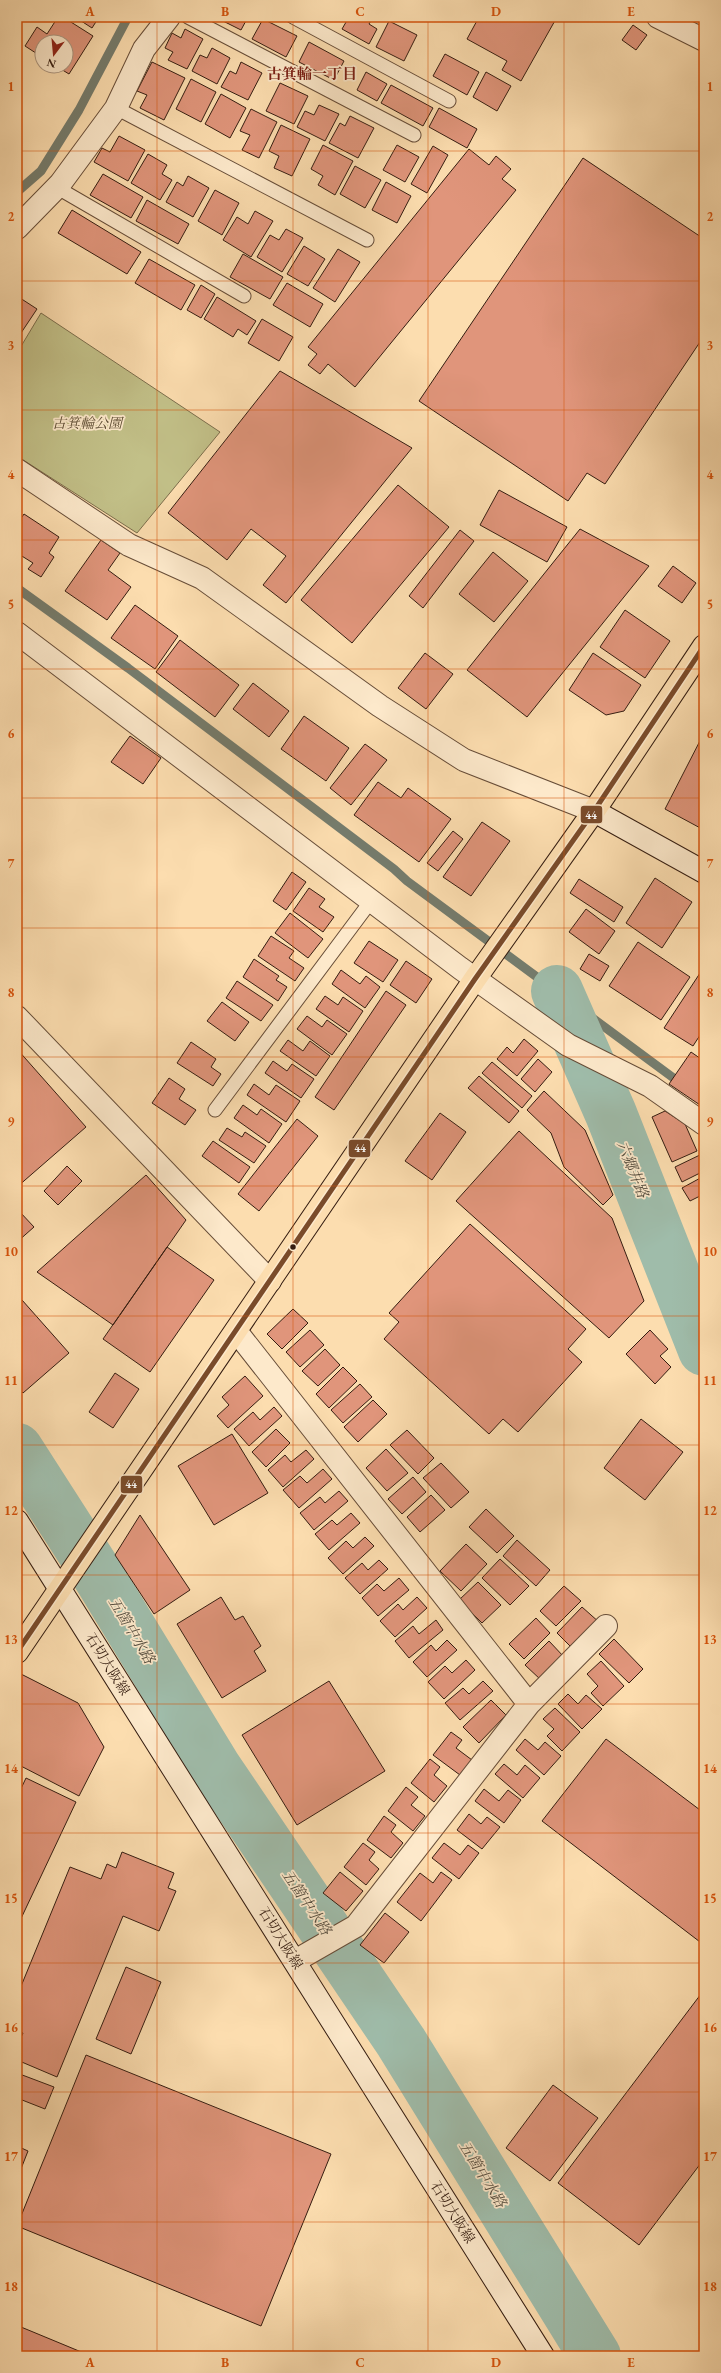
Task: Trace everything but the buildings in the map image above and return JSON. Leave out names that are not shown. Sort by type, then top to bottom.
[{"type":"main road","points":[[17,1652],[77,1567],[480,973],[594,811],[704,646]]},
{"type":"street","points":[[17,228],[56,187],[116,108],[144,49],[169,17]]},
{"type":"street","points":[[658,17],[695,30]]},
{"type":"street","points":[[17,470],[129,545],[202,578],[380,706],[464,760],[594,811],[704,872]]},
{"type":"street","points":[[17,633],[371,901],[480,973],[568,1045],[650,1086],[704,1124]]},
{"type":"street","points":[[17,1017],[270,1281]]},
{"type":"street","points":[[236,1331],[529,1704]]},
{"type":"street","name":"石切大阪線","points":[[17,1521],[543,2356]]},
{"type":"street","points":[[295,1961],[315,1951],[356,1926],[529,1704],[606,1626]]},
{"type":"lane","points":[[188,17],[414,135]]},
{"type":"lane","points":[[293,17],[449,101]]},
{"type":"lane","points":[[116,108],[366,240]]},
{"type":"lane","points":[[56,187],[244,296]]},
{"type":"lane","points":[[215,1110],[371,901]]},
{"type":"green space","name":"古箕輪公園","points":[[41,313],[220,432],[137,533],[17,456],[17,353]]},
{"type":"waterway","points":[[17,192],[41,171],[79,110],[128,17]]},
{"type":"waterway","points":[[17,588],[128,668],[394,869],[407,881],[683,1085]]},
{"type":"waterway","name":"六郷井路","points":[[557,991],[611,1114],[704,1350]]},
{"type":"waterway","name":"五箇中水路","points":[[17,1449],[101,1580],[215,1767],[401,2042],[595,2356]]},
{"type":"transit line","name":"44","points":[[17,1652],[475,979],[594,811],[704,646]]},
{"type":"district","name":"古箕輪一丁目","points":[[312,73]]}]
